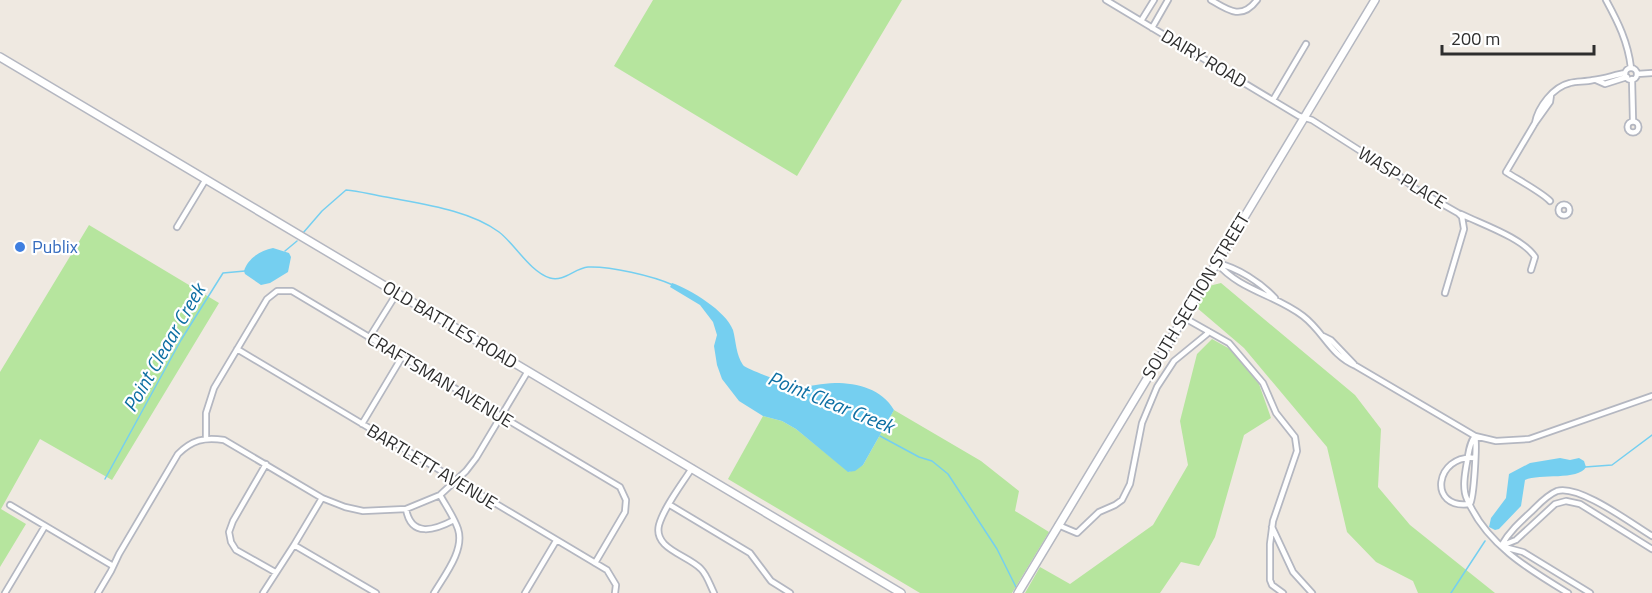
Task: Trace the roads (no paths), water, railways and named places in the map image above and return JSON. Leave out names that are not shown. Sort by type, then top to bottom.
[{"type":"street","name":"DAIRY ROAD","points":[[1106,0],[1304,117]]},
{"type":"street","points":[[1141,21],[1154,0]]},
{"type":"street","points":[[1152,28],[1168,0]]},
{"type":"street","points":[[1211,0],[1228,10],[1237,12],[1245,11],[1257,0]]},
{"type":"street","name":"SOUTH SECTION STREET","points":[[1018,593],[1375,0]]},
{"type":"street","points":[[1606,0],[1627,44],[1631,68],[1628,77],[1633,121]]},
{"type":"street","points":[[1273,100],[1306,44]]},
{"type":"street","name":"OLD BATTLES ROAD","points":[[0,57],[901,593]]},
{"type":"street","points":[[1631,68],[1636,70],[1637,74]]},
{"type":"street","points":[[1559,207],[1544,200],[1506,172],[1534,123],[1550,102],[1555,90],[1567,83],[1596,80],[1605,84],[1637,74],[1652,73]]},
{"type":"street","name":"WASP PLACE","points":[[1304,117],[1462,217],[1464,229],[1445,293]]},
{"type":"street","points":[[177,227],[206,179]]},
{"type":"street","points":[[1458,213],[1490,227],[1531,250],[1535,257],[1531,270]]},
{"type":"street","points":[[1217,263],[1224,272],[1260,294],[1293,308],[1322,335],[1331,340],[1356,366],[1475,436],[1496,441],[1529,439],[1652,396]]},
{"type":"street","name":"CRAFTSMAN AVENUE","points":[[206,438],[206,413],[218,380],[267,299],[277,291],[294,292],[614,483],[624,494],[625,512],[595,563]]},
{"type":"street","points":[[369,338],[397,293]]},
{"type":"street","points":[[1184,317],[1229,343],[1263,383],[1276,413],[1295,437],[1297,451],[1281,493],[1272,527],[1269,558],[1270,580],[1272,585],[1283,593]]},
{"type":"street","points":[[1058,525],[1077,532],[1099,512],[1115,506],[1122,500],[1131,484],[1142,423],[1157,387],[1174,361],[1208,331]]},
{"type":"street","name":"BARTLETT AVENUE","points":[[237,349],[595,563],[611,575],[616,585],[615,593]]},
{"type":"street","points":[[362,424],[402,357]]},
{"type":"street","points":[[98,593],[178,454],[187,445],[206,438],[224,440],[322,498],[345,507],[373,511],[406,509],[440,495],[476,458],[528,370]]},
{"type":"street","points":[[1475,436],[1470,442],[1464,485],[1466,499],[1478,523],[1520,564],[1568,593]]},
{"type":"street","points":[[1470,504],[1473,498],[1472,482],[1477,444],[1475,436]]},
{"type":"street","points":[[1470,504],[1462,505],[1451,502],[1443,494],[1440,484],[1447,467],[1468,457],[1475,458]]},
{"type":"street","points":[[266,464],[229,532],[236,550],[275,572]]},
{"type":"street","points":[[692,468],[660,523],[660,538],[666,546],[700,568],[714,593]]},
{"type":"street","points":[[1502,546],[1508,534],[1547,496],[1557,491],[1574,491],[1585,496],[1649,535],[1641,542]]},
{"type":"street","points":[[434,593],[454,560],[459,542],[459,531],[440,495]]},
{"type":"street","points":[[1581,505],[1585,496]]},
{"type":"street","points":[[263,593],[322,498]]},
{"type":"street","points":[[1502,546],[1516,540],[1561,502],[1566,501],[1581,505],[1652,549]]},
{"type":"street","points":[[10,505],[112,566]]},
{"type":"street","points":[[670,505],[750,553],[771,581],[790,593]]},
{"type":"street","points":[[406,509],[410,522],[421,528],[438,528],[454,520]]},
{"type":"street","points":[[1529,513],[1538,520]]},
{"type":"street","points":[[5,593],[45,526]]},
{"type":"street","points":[[1272,527],[1293,572],[1312,593]]},
{"type":"street","points":[[525,593],[556,541]]},
{"type":"street","points":[[294,545],[376,593]]},
{"type":"street","points":[[1502,546],[1523,552],[1590,593]]},
{"type":"street","points":[[1558,587],[1564,577]]},
{"type":"water","points":[[273,248],[289,253],[291,257],[288,272],[270,283],[261,285],[244,271],[248,262],[255,256]]},
{"type":"water","points":[[672,283],[697,295],[723,315],[733,330],[741,361],[748,368],[793,387],[844,383],[861,386],[883,397],[894,410],[863,465],[855,471],[848,472],[796,429],[782,421],[763,416],[739,401],[722,379],[717,365],[714,346],[717,335],[713,322],[700,305],[670,287]]},
{"type":"water","points":[[1560,458],[1570,460],[1579,458],[1584,461],[1586,467],[1575,474],[1525,480],[1521,506],[1499,529],[1489,527],[1491,518],[1506,498],[1509,474],[1530,463]]},
{"type":"waterway","name":"Point Clear Creek","points":[[303,233],[322,211],[346,190],[430,205],[474,218],[499,232],[529,264],[550,278],[565,277],[583,268],[597,267],[631,272],[673,285]]},
{"type":"waterway","name":"Point Cleaar Creek","points":[[285,251],[297,241]]},
{"type":"waterway","name":"Point Cleaar Creek","points":[[105,479],[181,340],[223,273],[245,271]]},
{"type":"waterway","name":"Point Clear Creek","points":[[1585,467],[1612,465],[1652,435]]},
{"type":"waterway","name":"Point Clear Creek","points":[[880,436],[919,457],[932,461],[948,474],[997,549],[1017,589]]},
{"type":"waterway","name":"Point Cleaar Creek","points":[[1451,593],[1485,541]]},
{"type":"place","name":"Publix","points":[[20,247]]}]
